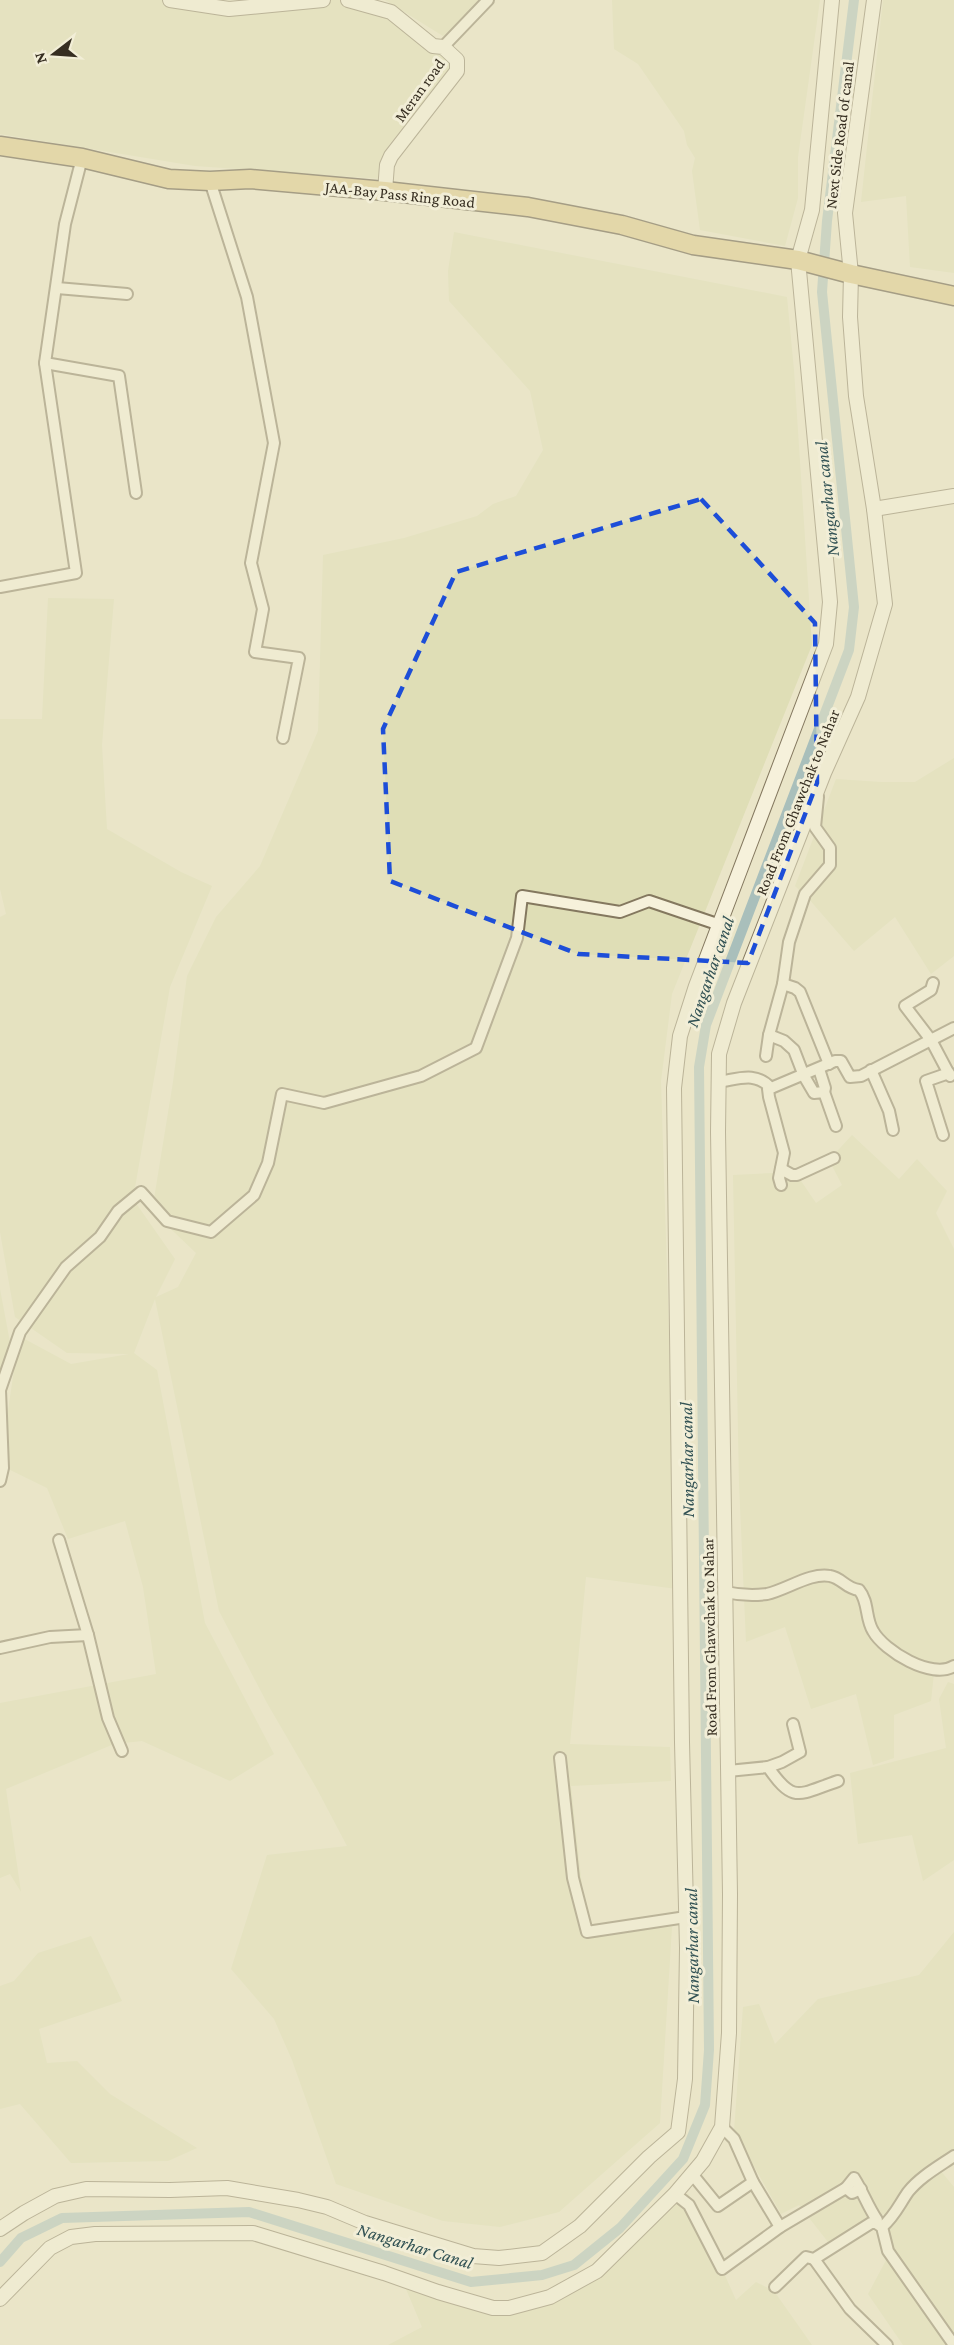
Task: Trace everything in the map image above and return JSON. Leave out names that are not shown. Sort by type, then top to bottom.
[{"type":"highway","name":"JAA-Bay Pass Ring Road","points":[[0,146],[82,158],[169,179],[210,181],[250,179],[528,207],[622,225],[693,245],[798,260],[846,272]]},
{"type":"highway","points":[[846,272],[954,296]]},
{"type":"street","points":[[170,0],[221,9],[323,0]]},
{"type":"street","name":"Meran road","points":[[348,0],[391,12],[433,46],[444,47],[458,60],[457,71],[391,156],[387,165],[385,191]]},
{"type":"street","points":[[444,47],[488,0]]},
{"type":"street","points":[[0,2229],[55,2196],[86,2189],[227,2188],[327,2207],[365,2223],[473,2256],[499,2258],[542,2253],[580,2226],[649,2157],[678,2132],[685,2079],[686,1917],[674,1088],[680,1036],[696,986],[826,644],[830,602],[798,260],[812,210],[832,0]]},
{"type":"street","name":"Next Side Road of canal","points":[[846,272],[845,213],[874,0]]},
{"type":"street","points":[[0,587],[76,573],[45,363],[65,224],[82,158]]},
{"type":"street","points":[[210,181],[247,297],[274,443],[250,563],[263,609],[255,652],[299,658],[283,738]]},
{"type":"street","name":"Road From Ghawchak to Nahar","points":[[0,2298],[50,2248],[71,2237],[95,2234],[253,2233],[438,2292],[493,2308],[509,2308],[550,2297],[597,2271],[675,2194],[703,2161],[722,2127],[729,2033],[719,1054],[734,1003],[819,787],[858,697],[885,604],[874,509],[856,396],[846,272]]},
{"type":"street","points":[[57,288],[127,294]]},
{"type":"street","points":[[45,363],[119,376],[136,493]]},
{"type":"street","points":[[874,509],[954,496]]},
{"type":"street","points":[[766,1056],[769,1035],[783,984],[789,942],[805,894],[830,865],[830,848],[815,827],[819,787]]},
{"type":"street","points":[[0,1481],[3,1468],[0,1390],[20,1332],[66,1267],[100,1237],[118,1211],[141,1192],[167,1221],[211,1232],[255,1195],[268,1163],[282,1094],[324,1103],[421,1076],[476,1048],[517,938],[522,896],[620,912],[650,901],[720,925]]},
{"type":"street","points":[[933,983],[931,990],[905,1006],[931,1040],[950,1074],[926,1081],[943,1135]]},
{"type":"street","points":[[783,984],[800,992],[824,1066],[824,1092],[836,1126]]},
{"type":"street","points":[[781,1185],[779,1178],[784,1153],[768,1089],[841,1061],[850,1077],[861,1076],[954,1028]]},
{"type":"street","points":[[769,1035],[784,1041],[794,1050],[804,1076],[811,1083],[814,1093],[824,1092]]},
{"type":"street","points":[[871,1070],[888,1111],[893,1130]]},
{"type":"street","points":[[718,1082],[755,1077],[763,1079],[771,1088]]},
{"type":"street","points":[[781,1169],[792,1175],[797,1174],[834,1158]]},
{"type":"street","points":[[59,1540],[88,1635],[108,1718],[122,1751]]},
{"type":"street","points":[[725,1592],[744,1596],[767,1594],[802,1581],[830,1575],[850,1589],[859,1590],[864,1597],[872,1630],[890,1650],[924,1668],[943,1671],[954,1666]]},
{"type":"street","points":[[0,1648],[50,1637],[88,1635]]},
{"type":"street","points":[[728,1771],[768,1767],[800,1752],[793,1724]]},
{"type":"street","points":[[560,1758],[573,1878],[587,1932],[686,1917]]},
{"type":"street","points":[[768,1767],[781,1786],[790,1792],[801,1793],[838,1781]]},
{"type":"street","points":[[722,2127],[734,2139],[753,2182],[780,2227]]},
{"type":"street","points":[[775,2287],[806,2258],[814,2259],[871,2223],[879,2225],[894,2216],[920,2179],[954,2156]]},
{"type":"street","points":[[692,2174],[718,2206],[753,2182]]},
{"type":"street","points":[[675,2194],[689,2205],[723,2269],[780,2227],[846,2188],[854,2178],[861,2189],[863,2199],[877,2220],[888,2251],[954,2345]]},
{"type":"street","points":[[814,2259],[850,2309],[887,2345]]},
{"type":"highlighted area","points":[[701,499],[815,623],[817,783],[748,963],[578,954],[390,881],[383,729],[456,572]]},
{"type":"green space","points":[[0,0],[176,0],[227,13],[325,0],[353,0],[402,22],[419,42],[442,55],[452,67],[389,145],[382,179],[195,166],[0,134]]},
{"type":"green space","points":[[385,0],[485,0],[443,36]]},
{"type":"green space","points":[[612,0],[820,0],[798,157],[798,198],[785,246],[700,230],[692,171],[695,158],[687,145],[684,131],[638,64],[614,49]]},
{"type":"green space","points":[[883,0],[954,0],[954,273],[910,267],[906,196],[861,202]]},
{"type":"green space","points":[[454,232],[787,297],[812,645],[672,994],[661,1081],[677,1589],[586,1577],[570,1744],[670,1747],[671,1781],[571,1786],[587,1932],[672,1927],[660,2123],[559,2212],[500,2227],[443,2221],[336,2184],[292,2060],[274,2019],[231,1969],[267,1855],[347,1846],[267,1703],[219,1611],[155,1299],[134,1353],[157,1370],[205,1623],[274,1754],[230,1781],[142,1741],[114,1744],[6,1789],[21,1892],[10,1874],[0,1878],[0,1703],[156,1674],[143,1587],[125,1521],[68,1539],[47,1488],[0,1465],[19,1336],[71,1364],[129,1354],[67,1353],[15,1317],[0,1232],[0,917],[6,914],[0,889],[0,719],[42,719],[48,598],[114,599],[102,745],[107,829],[181,872],[212,886],[170,987],[133,1199],[175,1259],[156,1297],[178,1287],[196,1253],[152,1211],[187,976],[216,917],[260,866],[318,731],[323,555],[404,538],[477,516],[493,504],[516,496],[543,450],[530,391],[449,301],[448,271]]},
{"type":"green space","points":[[954,758],[954,956],[931,974],[895,917],[854,951],[795,886],[836,779],[915,782]]},
{"type":"green space","points":[[852,1135],[899,1179],[917,1159],[947,1191],[936,1213],[954,1249],[954,1669],[934,1673],[931,1701],[894,1715],[894,1758],[873,1765],[856,1694],[811,1709],[785,1627],[746,1642],[739,1483],[733,1175],[795,1172],[816,1203],[842,1185],[829,1160]]},
{"type":"green space","points":[[0,1289],[12,1353],[0,1373]]},
{"type":"green space","points":[[948,1682],[954,1684],[954,1860],[923,1881],[912,1835],[858,1844],[850,1773],[946,1748],[939,1699]]},
{"type":"green space","points":[[954,1932],[954,2154],[935,2164],[954,2187],[954,2340],[948,2345],[903,2345],[868,2294],[892,2249],[884,2214],[828,2242],[799,2205],[781,2214],[734,2131],[743,2007],[759,2004],[775,2044],[818,1999],[919,1975]]},
{"type":"green space","points":[[91,1936],[122,2001],[39,2029],[47,2063],[77,2061],[110,2094],[197,2148],[168,2161],[71,2163],[20,2104],[0,2109],[0,1986],[14,1981],[38,1953]]},
{"type":"green space","points":[[688,2193],[736,2300],[756,2282],[774,2291],[812,2345],[388,2345],[422,2327],[403,2282],[493,2312],[597,2275]]},
{"type":"waterway","name":"Nangarhar canal","points":[[0,2262],[21,2238],[62,2218],[249,2212],[471,2282],[542,2275],[574,2265],[620,2228],[683,2159],[705,2105],[709,2050],[699,1067],[706,1025],[849,650],[854,607],[822,292],[827,221],[854,0]]},
{"type":"water label","name":"Nangarhar Canal","points":[[415,2246]]}]
